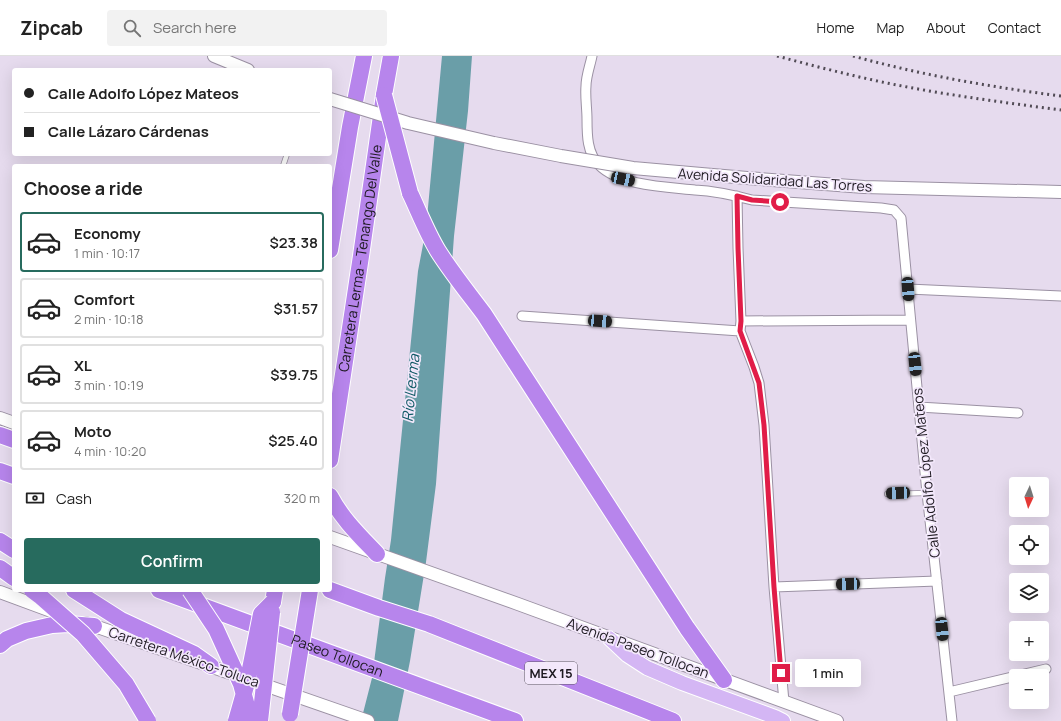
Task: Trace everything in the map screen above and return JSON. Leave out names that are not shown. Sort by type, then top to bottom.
[{"type":"highway","points":[[332,238],[350,128],[364,56]]},
{"type":"highway","points":[[333,418],[380,56]]},
{"type":"highway","name":"Carretera Lerma - Tenango Del Valle","points":[[332,432],[391,56]]},
{"type":"highway","points":[[384,95],[410,192],[426,229],[438,251],[484,314],[687,628],[724,680]]},
{"type":"highway","points":[[0,435],[12,439]]},
{"type":"highway","points":[[0,471],[12,475]]},
{"type":"highway","points":[[332,500],[344,519],[380,555]]},
{"type":"highway","points":[[0,532],[12,536]]},
{"type":"highway","points":[[0,541],[12,549]]},
{"type":"highway","points":[[0,568],[12,577]]},
{"type":"highway","name":"MEX 15","points":[[332,591],[378,608],[429,624],[673,721]]},
{"type":"highway","points":[[35,592],[83,634],[126,684],[148,721]]},
{"type":"highway","points":[[77,592],[121,620],[194,654],[211,666]]},
{"type":"highway","name":"Paseo Tollocan","points":[[164,592],[515,721]]},
{"type":"highway","points":[[191,592],[216,629],[241,684],[251,721]]},
{"type":"highway","points":[[290,719],[310,592]]},
{"type":"highway","points":[[236,721],[248,679],[261,614],[274,596]]},
{"type":"highway","points":[[260,721],[274,596]]},
{"type":"highway","points":[[0,645],[7,639],[26,631],[52,625],[68,624],[94,626]]},
{"type":"main road","points":[[214,56],[243,68]]},
{"type":"main road","name":"Avenida Solidaridad Las Torres","points":[[332,100],[408,123],[494,143],[633,168],[864,187],[1061,192]]},
{"type":"main road","points":[[0,418],[12,422]]},
{"type":"main road","name":"Avenida Paseo Tollocan","points":[[332,538],[837,721]]},
{"type":"main road","name":"Carretera México-Toluca","points":[[0,592],[368,721]]},
{"type":"main road","points":[[609,638],[628,655],[647,668],[782,721]]},
{"type":"street","name":"Calle Adolfo López Mateos","points":[[592,56],[586,86],[588,141],[593,157],[599,166],[611,174],[623,179],[657,187],[696,190],[737,196],[752,200],[881,208],[894,210],[901,218],[927,493],[952,721]]},
{"type":"street","points":[[737,196],[741,321],[740,331],[759,383],[762,400],[774,587],[784,702]]},
{"type":"street","points":[[908,289],[1061,296]]},
{"type":"street","points":[[522,316],[740,331]]},
{"type":"street","points":[[741,321],[910,320]]},
{"type":"street","points":[[919,408],[1018,413]]},
{"type":"street","points":[[774,587],[937,581]]},
{"type":"street","points":[[949,692],[1009,678]]},
{"type":"lane","points":[[887,494],[927,493]]},
{"type":"water","name":"Río Lerma","points":[[442,56],[472,56],[468,111],[454,236],[436,484],[426,562],[410,661],[398,721],[361,721],[372,678],[391,540],[418,271],[426,229]]},
{"type":"railway","points":[[777,56],[855,76],[902,86],[1061,110]]},
{"type":"railway","points":[[853,56],[956,80],[1061,96]]},
{"type":"route","points":[[780,202],[752,200],[737,196],[741,321],[740,331],[754,367],[762,400],[781,673]]}]
